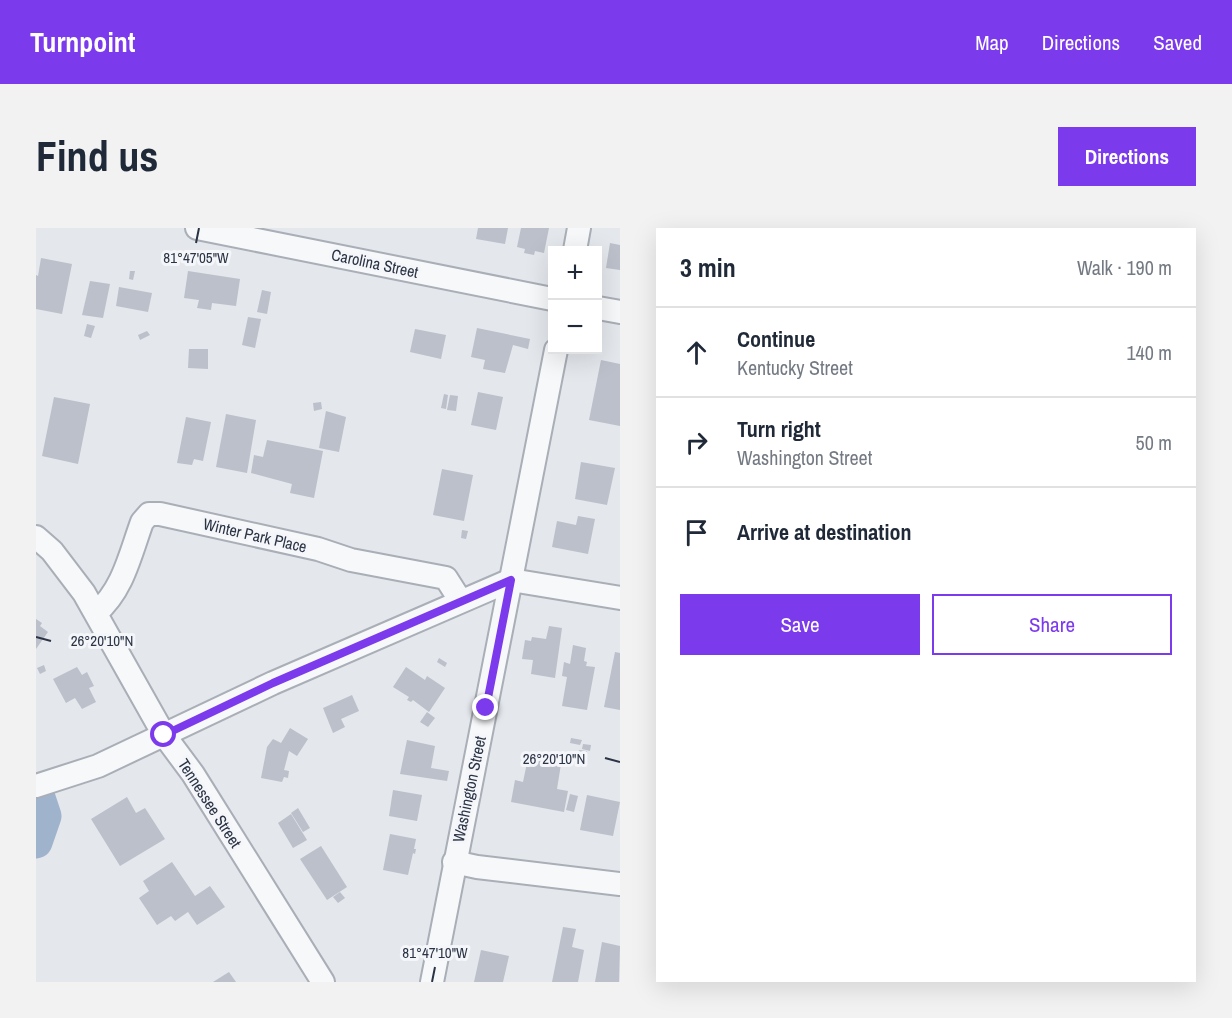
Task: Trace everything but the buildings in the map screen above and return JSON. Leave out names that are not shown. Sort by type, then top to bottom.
[{"type":"street","name":"Carolina Street","points":[[197,228],[548,298]]},
{"type":"street","points":[[576,246],[579,228]]},
{"type":"street","points":[[602,309],[620,312]]},
{"type":"street","name":"Washington Street","points":[[432,982],[555,354]]},
{"type":"street","name":"Winter Park Place","points":[[96,613],[110,602],[120,583],[142,522],[149,514],[160,514],[318,549],[360,562],[446,578],[460,600]]},
{"type":"street","name":"Tennessee Street","points":[[36,537],[70,573],[96,613],[164,735],[192,774],[323,982]]},
{"type":"street","points":[[36,786],[60,780],[164,735],[460,600],[511,580],[620,598]]},
{"type":"street","points":[[454,862],[620,884]]},
{"type":"waterway","points":[[36,789],[45,816],[36,842]]},
{"type":"route","points":[[164,735],[273,683],[460,600],[511,580],[486,708]]}]
